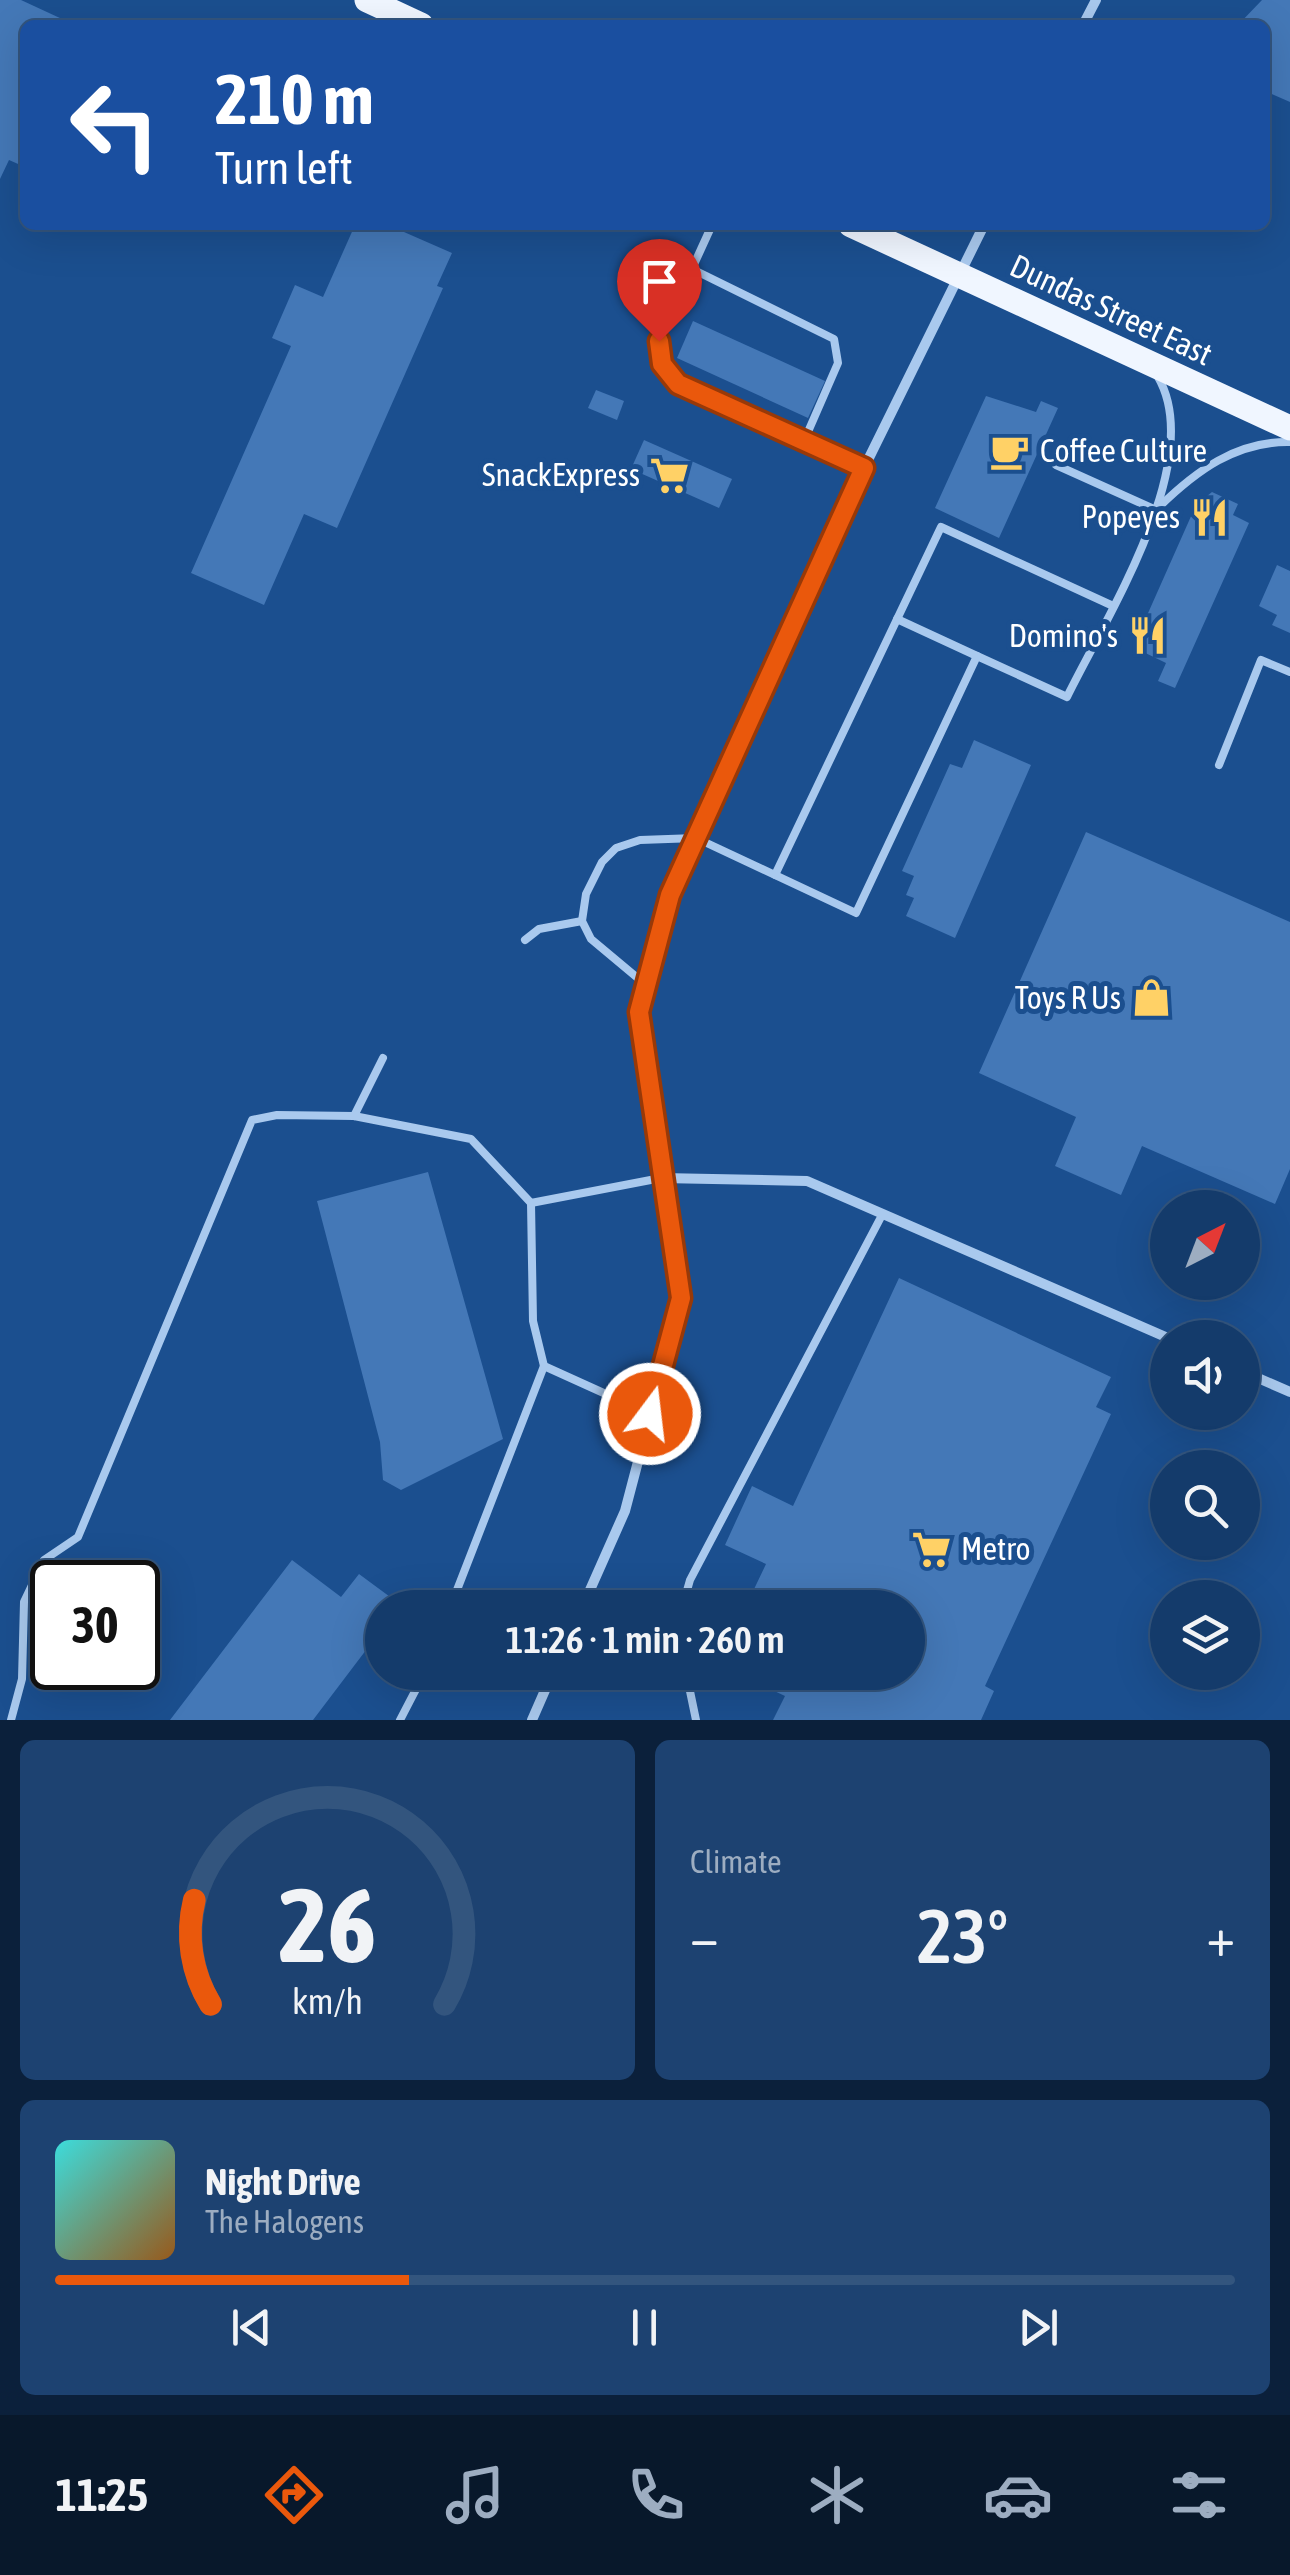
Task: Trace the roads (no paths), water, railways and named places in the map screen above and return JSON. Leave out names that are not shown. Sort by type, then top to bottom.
[{"type":"main road","points":[[367,0],[411,20]]},
{"type":"main road","name":"Dundas Street East","points":[[862,230],[1290,428]]},
{"type":"street","points":[[590,1590],[625,1511],[681,1298],[660,1178],[639,1012],[670,895],[864,468],[982,230]]},
{"type":"street","points":[[660,1178],[807,1182],[1150,1330]]},
{"type":"street","points":[[1260,1379],[1290,1392]]},
{"type":"street","points":[[532,1720],[545,1690]]},
{"type":"lane","points":[[710,230],[659,341],[662,364],[678,384],[864,468]]},
{"type":"lane","points":[[692,269],[834,339],[838,364],[804,441]]},
{"type":"lane","points":[[897,619],[1067,697],[1156,510],[1172,424],[1160,381],[1145,361]]},
{"type":"lane","points":[[1156,510],[1192,475],[1214,462],[1242,450],[1290,442]]},
{"type":"lane","points":[[1056,465],[1156,510]]},
{"type":"lane","points":[[775,875],[941,527],[1111,605]]},
{"type":"lane","points":[[646,986],[591,940],[582,920],[586,894],[602,862],[616,848],[640,840],[696,838],[856,913],[978,656]]},
{"type":"lane","points":[[1219,765],[1261,660],[1290,672]]},
{"type":"lane","points":[[525,940],[539,930],[582,920]]},
{"type":"lane","points":[[354,1116],[383,1058]]},
{"type":"lane","points":[[12,1720],[22,1679],[24,1602],[44,1560],[78,1537],[252,1120],[277,1115],[354,1116],[471,1139],[531,1203],[533,1322],[544,1366],[457,1590]]},
{"type":"lane","points":[[531,1203],[660,1178]]},
{"type":"lane","points":[[688,1590],[698,1563],[882,1217]]},
{"type":"lane","points":[[544,1366],[650,1414]]},
{"type":"lane","points":[[400,1720],[416,1690]]},
{"type":"lane","points":[[690,1690],[696,1720]]},
{"type":"place","name":"Coffee Culture","points":[[1010,451]]},
{"type":"place","name":"SnackExpress","points":[[670,475]]},
{"type":"place","name":"Popeyes","points":[[1210,517]]},
{"type":"place","name":"Domino's","points":[[1148,636]]},
{"type":"place","name":"Toys R Us","points":[[1151,998]]},
{"type":"place","name":"Metro","points":[[931,1549]]}]
